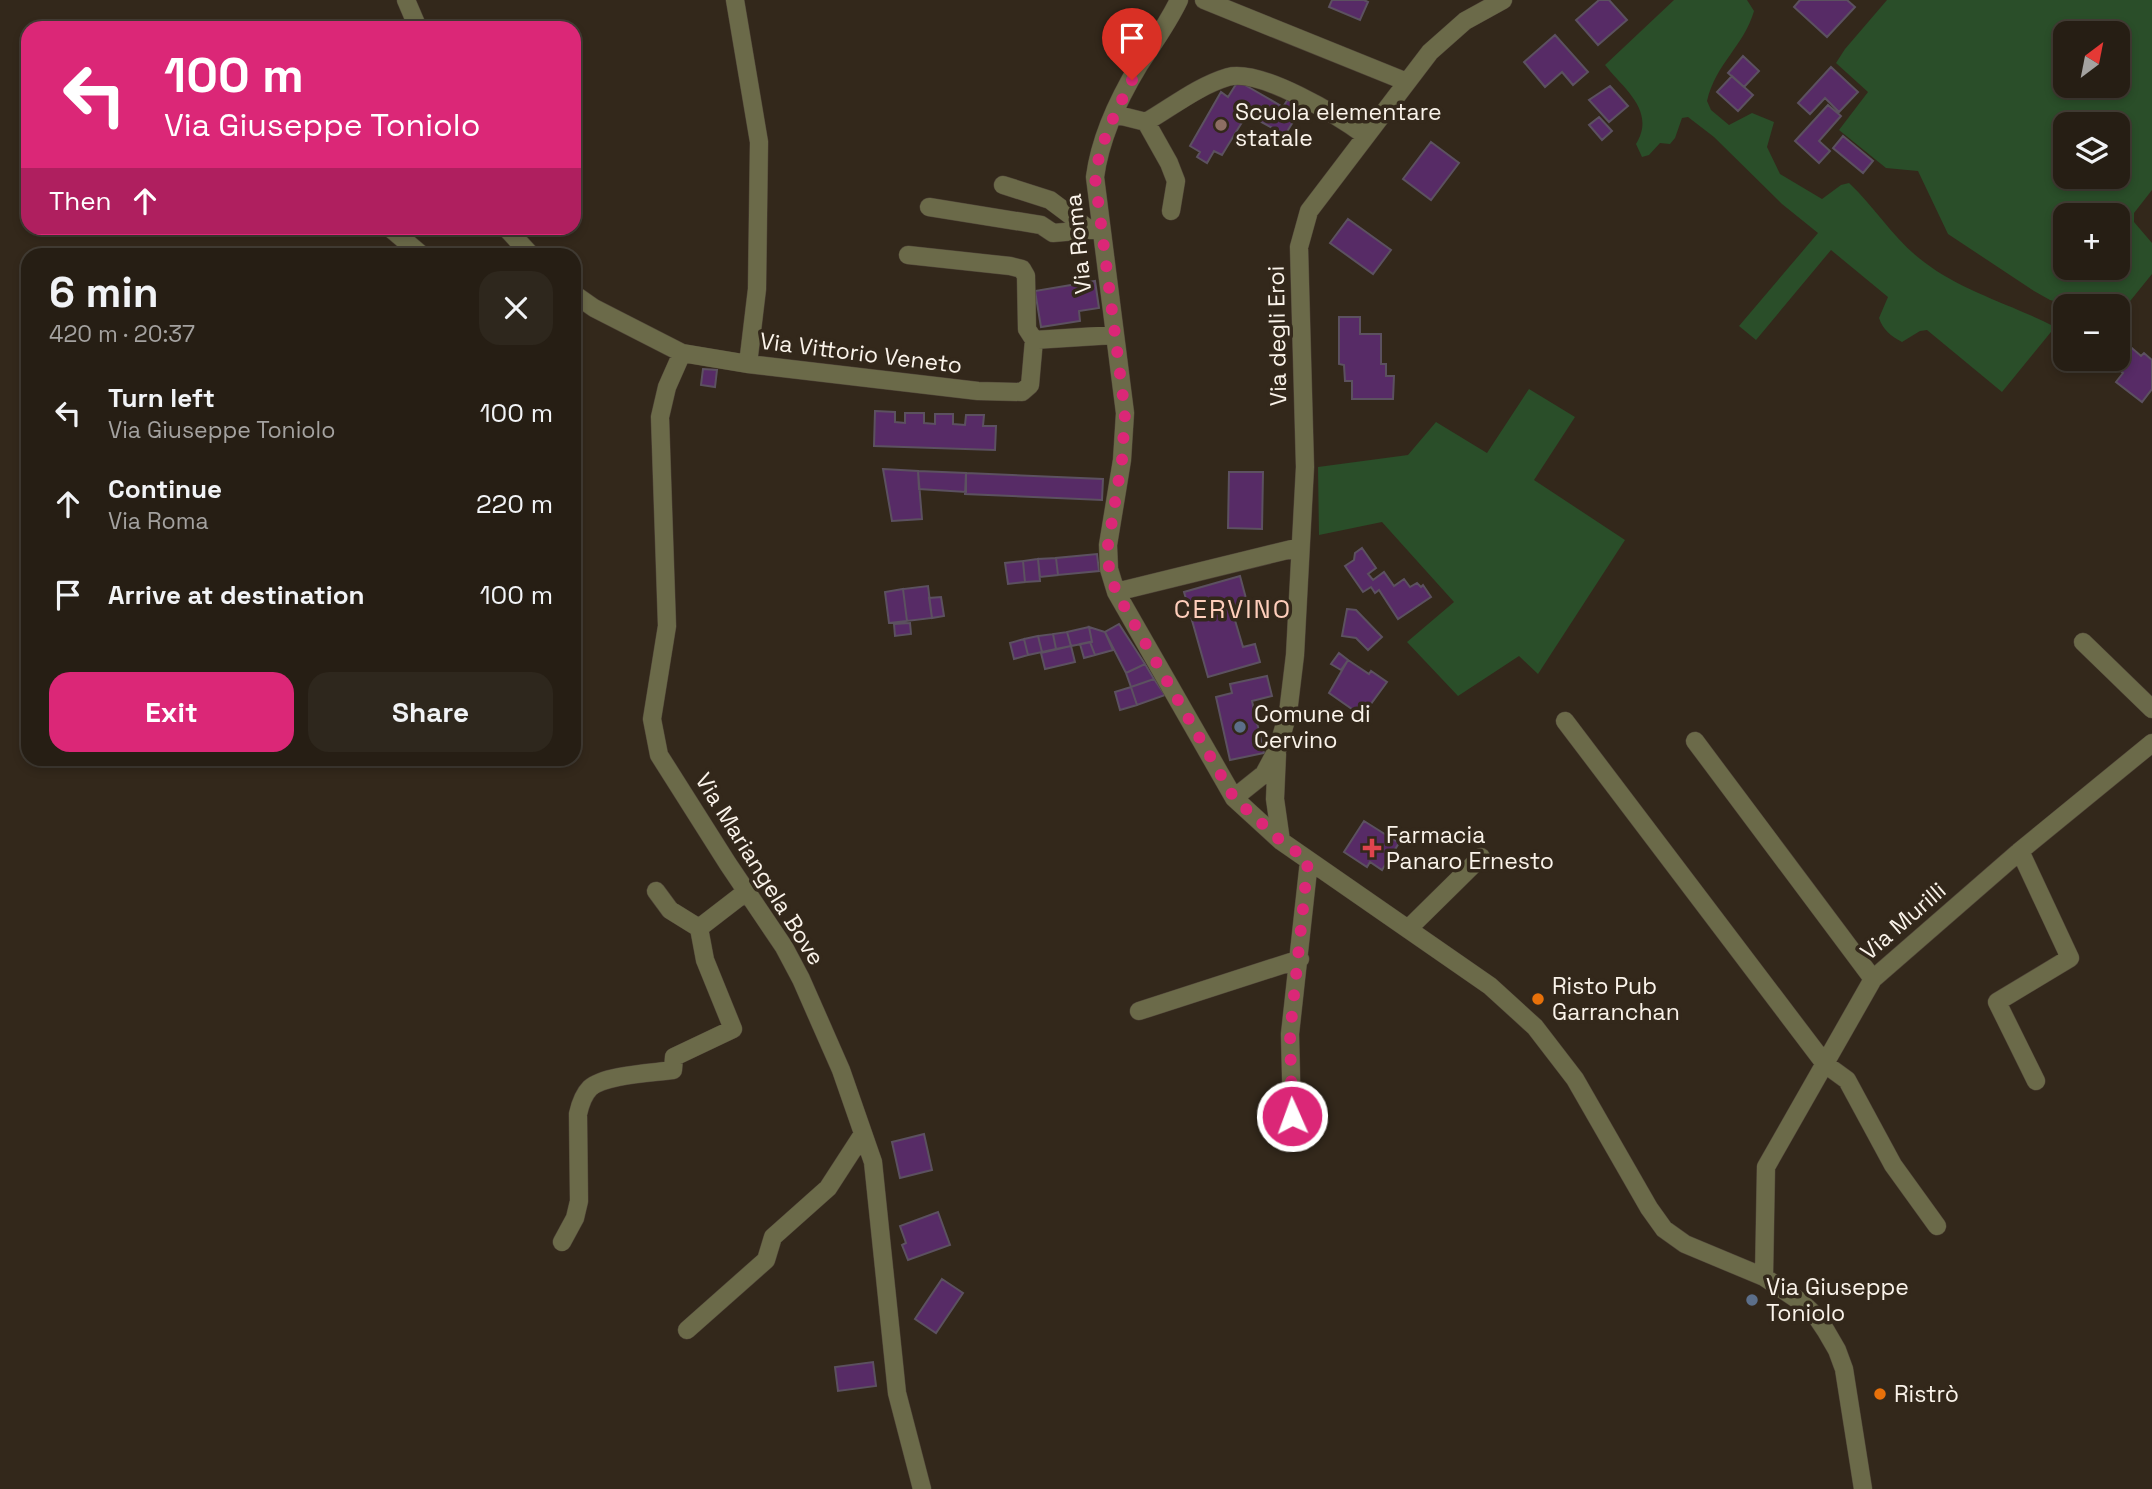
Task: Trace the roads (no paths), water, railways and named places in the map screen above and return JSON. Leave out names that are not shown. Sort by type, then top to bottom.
[{"type":"street","points":[[406,0],[415,21]]},
{"type":"street","points":[[735,0],[760,142],[757,289],[748,364]]},
{"type":"street","name":"Via Roma","points":[[1114,335],[1095,230],[1095,177],[1098,156],[1114,114],[1138,66],[1165,28],[1179,0]]},
{"type":"street","points":[[1204,0],[1407,82]]},
{"type":"street","name":"Via degli Eroi","points":[[1234,798],[1264,774],[1278,748],[1288,713],[1295,655],[1305,467],[1299,247],[1309,211],[1430,52],[1465,21],[1503,0]]},
{"type":"street","points":[[1114,114],[1146,122],[1207,85],[1230,76],[1247,76],[1294,93],[1345,120],[1366,136]]},
{"type":"street","points":[[1146,122],[1176,181],[1171,211]]},
{"type":"street","points":[[1003,185],[1050,200],[1095,230]]},
{"type":"street","points":[[929,207],[1041,225],[1054,233],[1095,230]]},
{"type":"street","points":[[398,235],[414,248]]},
{"type":"street","points":[[512,235],[525,248]]},
{"type":"street","name":"Via Vittorio Veneto","points":[[581,299],[682,353],[748,364],[978,391],[1022,392],[1030,385],[1034,340],[1027,329],[1026,276],[1022,269],[1010,265],[908,256]]},
{"type":"street","points":[[1034,340],[1114,335],[1125,413],[1122,460],[1108,545],[1109,569],[1116,592],[1234,798],[1281,841],[1490,986],[1535,1027],[1575,1079],[1649,1208],[1664,1229],[1685,1244],[1764,1277],[1801,1302],[1816,1316],[1838,1350],[1844,1369],[1863,1489]]},
{"type":"street","name":"Via Mariangela Bove","points":[[682,353],[667,387],[660,417],[667,626],[652,719],[659,755],[784,947],[802,979],[841,1070],[873,1162],[897,1393],[922,1489]]},
{"type":"street","points":[[1116,592],[1300,547]]},
{"type":"street","points":[[2083,642],[2152,709]]},
{"type":"street","points":[[1565,721],[1825,1064],[1847,1080],[1893,1165],[1937,1226]]},
{"type":"street","points":[[1695,741],[1873,979]]},
{"type":"street","name":"Via Murilli","points":[[1764,1277],[1766,1167],[1873,979],[2020,851],[2152,743]]},
{"type":"street","name":"Via degli Eroi","points":[[1278,748],[1275,799],[1281,841]]},
{"type":"street","points":[[2020,851],[2070,958],[1997,1002],[2036,1081]]},
{"type":"street","points":[[1408,929],[1481,857]]},
{"type":"street","points":[[1292,1116],[1290,1034],[1300,958],[1308,860]]},
{"type":"street","points":[[562,1242],[579,1209],[578,1114],[582,1100],[590,1088],[603,1081],[673,1070],[674,1057],[733,1029],[705,960],[699,928],[670,909],[656,891]]},
{"type":"street","points":[[699,928],[747,891]]},
{"type":"street","points":[[1139,1011],[1300,958]]},
{"type":"street","points":[[687,1330],[766,1260],[773,1237],[828,1188],[863,1134]]},
{"type":"place","name":"Scuola elementare statale","points":[[1221,125]]},
{"type":"place","name":"Comune di Cervino","points":[[1240,727]]},
{"type":"place","name":"Farmacia Panaro Ernesto","points":[[1372,848]]},
{"type":"place","name":"Risto Pub Garranchan","points":[[1538,999]]},
{"type":"place","name":"Via Giuseppe Toniolo","points":[[1752,1300]]},
{"type":"place","name":"Ristrò","points":[[1880,1394]]},
{"type":"district","name":"CERVINO","points":[[1233,609]]}]
